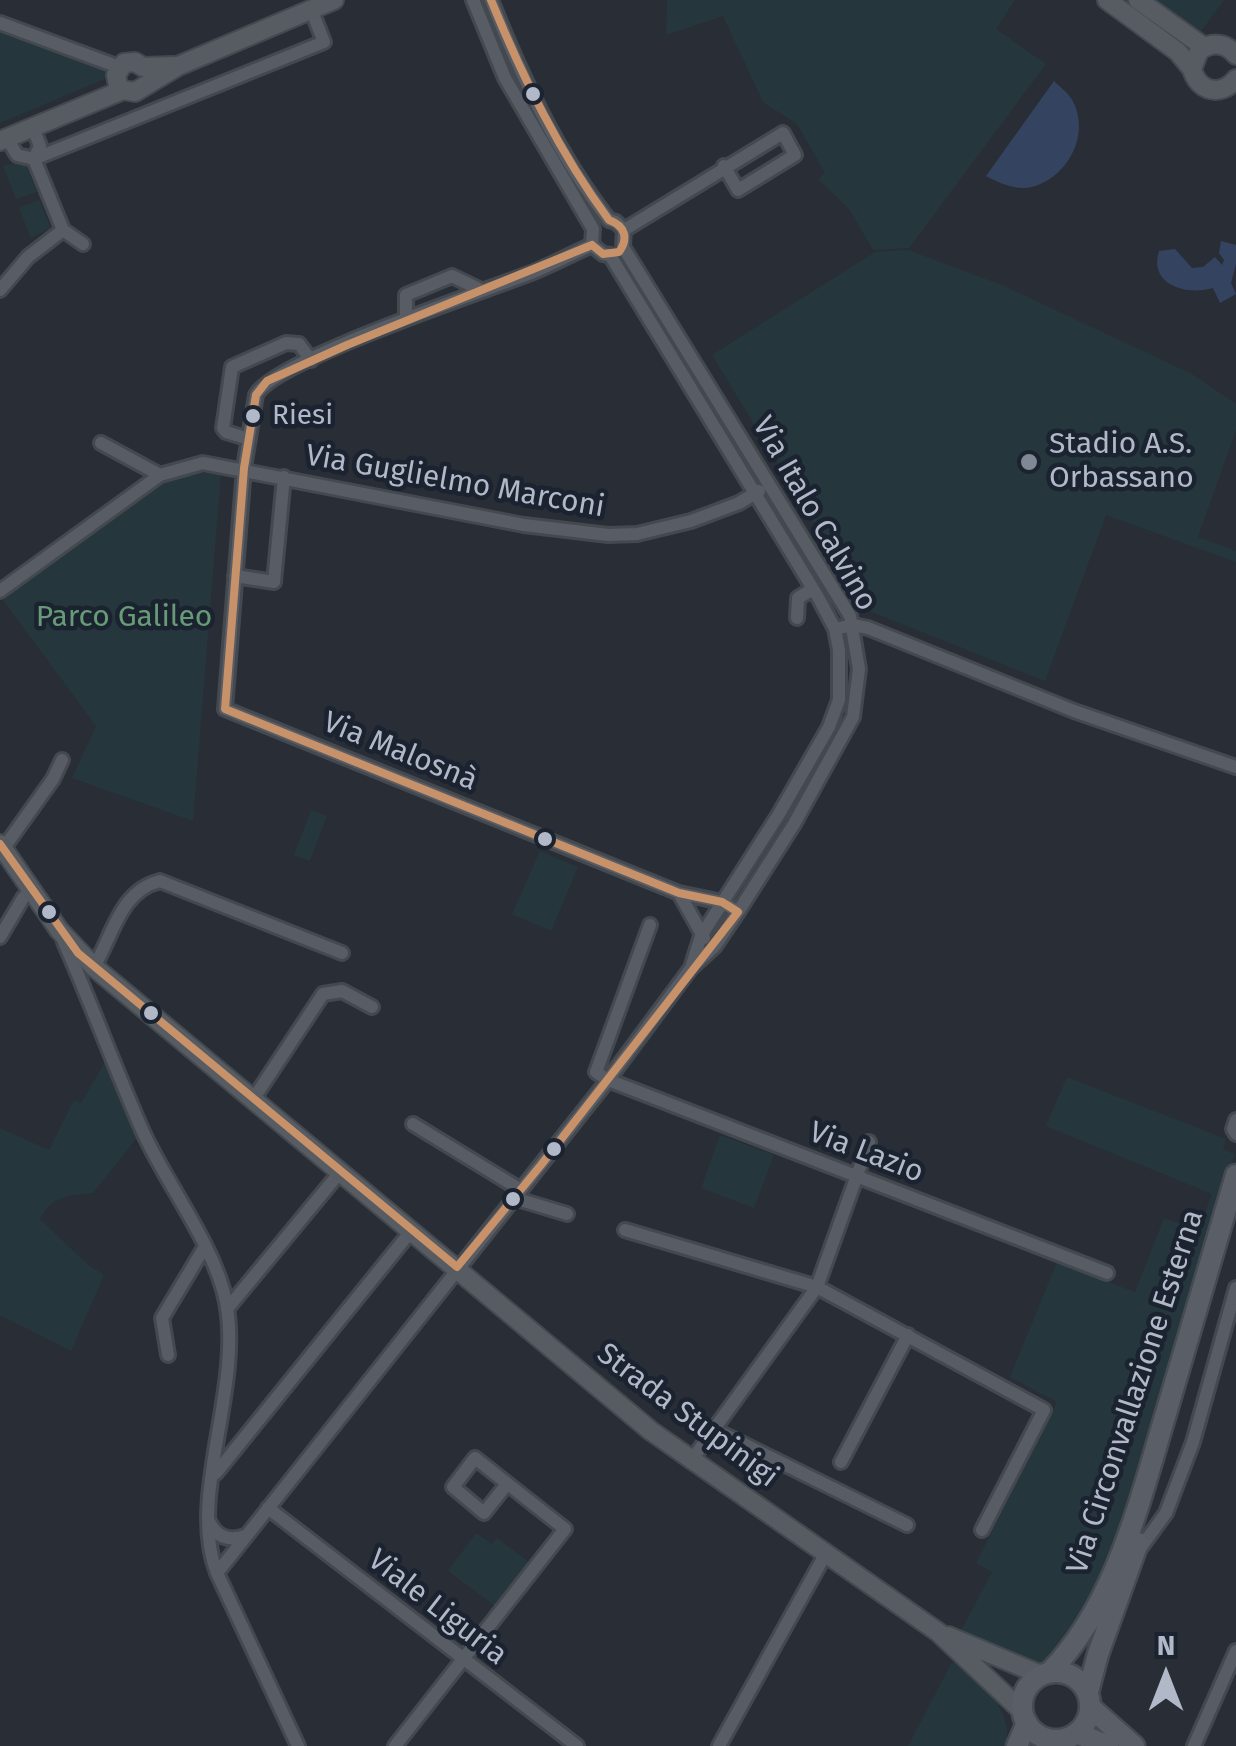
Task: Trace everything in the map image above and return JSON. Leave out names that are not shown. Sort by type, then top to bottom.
[{"type":"main road","name":"Via Circonvallazione Esterna","points":[[1017,1746],[1026,1690],[1074,1648],[1104,1593],[1140,1500],[1236,1176]]},
{"type":"main road","name":"Via Circonvallazione Esterna","points":[[1063,1739],[1084,1726],[1236,1221]]},
{"type":"main road","points":[[1046,1673],[1073,1676],[1089,1700],[1134,1746]]},
{"type":"main road","points":[[1024,1716],[1040,1736],[1108,1746]]},
{"type":"street","points":[[311,10],[324,42],[34,159],[14,153],[4,140],[123,90],[135,92],[144,76],[178,66],[334,0]]},
{"type":"street","points":[[248,439],[223,428],[232,367],[286,343],[298,344],[312,360],[406,319],[536,271],[592,244],[593,230],[505,78],[474,0]]},
{"type":"street","points":[[491,0],[518,69],[592,199],[609,220]]},
{"type":"street","points":[[1107,0],[1178,52],[1200,85],[1227,94],[1226,89],[1236,79]]},
{"type":"street","points":[[1138,0],[1204,47]]},
{"type":"street","points":[[0,23],[120,67],[131,62],[144,76]]},
{"type":"street","points":[[1192,69],[1195,56],[1204,47],[1218,44],[1236,56]]},
{"type":"street","points":[[120,67],[116,78],[123,90]]},
{"type":"street","points":[[32,128],[40,146],[34,159],[62,230],[83,244]]},
{"type":"street","points":[[624,230],[724,166],[783,133],[795,155],[738,190],[724,166]]},
{"type":"street","points":[[593,230],[600,222],[609,220],[624,230],[624,247],[610,255]]},
{"type":"street","points":[[0,290],[28,256],[62,230]]},
{"type":"street","name":"Via Italo Calvino","points":[[592,244],[610,255],[813,588],[835,629],[841,672],[840,700],[829,728],[701,936],[692,968]]},
{"type":"street","name":"Via Italo Calvino","points":[[217,1573],[608,1080],[692,968],[715,946],[803,810],[853,718],[860,669],[853,625],[829,579],[624,247]]},
{"type":"street","points":[[406,319],[406,295],[452,276],[480,290]]},
{"type":"street","name":"Via Malosnà","points":[[312,360],[260,386],[244,468],[225,709],[679,893],[722,902],[738,912]]},
{"type":"street","points":[[0,590],[160,475],[101,443]]},
{"type":"street","name":"Via Guglielmo Marconi","points":[[160,475],[203,463],[244,468],[524,525],[608,536],[680,524],[739,503],[770,485]]},
{"type":"street","points":[[236,576],[274,582],[284,477]]},
{"type":"street","name":"Via Italo Calvino","points":[[797,618],[798,598],[813,588]]},
{"type":"street","points":[[835,629],[853,625],[1088,716],[1236,767]]},
{"type":"street","points":[[2,846],[53,779],[62,760]]},
{"type":"street","name":"Strada Stupinigi","points":[[2,846],[59,930],[94,967],[691,1462],[938,1632],[1024,1716]]},
{"type":"street","points":[[94,967],[126,902],[144,886],[160,881],[342,952]]},
{"type":"street","points":[[0,937],[22,898],[33,890]]},
{"type":"street","points":[[679,893],[701,936],[715,946]]},
{"type":"street","points":[[608,1080],[596,1072],[650,925]]},
{"type":"street","points":[[59,930],[143,1132],[220,1282],[227,1309],[230,1364],[208,1518],[208,1547],[298,1746]]},
{"type":"street","points":[[254,1098],[323,994],[342,991],[372,1007]]},
{"type":"street","name":"Via Lazio","points":[[608,1080],[1106,1274]]},
{"type":"street","points":[[1236,1120],[1236,1134]]},
{"type":"street","points":[[413,1124],[517,1194],[567,1214]]},
{"type":"street","points":[[691,1462],[817,1287],[869,1142]]},
{"type":"street","points":[[227,1309],[341,1171]]},
{"type":"street","points":[[214,1476],[412,1230]]},
{"type":"street","points":[[625,1230],[817,1287],[1044,1410],[982,1530]]},
{"type":"street","points":[[168,1355],[162,1318],[204,1248]]},
{"type":"street","name":"Via Circonvallazione Esterna","points":[[1132,1560],[1166,1512],[1193,1442],[1229,1338],[1236,1288]]},
{"type":"street","points":[[841,1462],[908,1335]]},
{"type":"street","points":[[715,1430],[907,1525]]},
{"type":"street","points":[[396,1746],[565,1529],[507,1484]]},
{"type":"street","name":"Viale Liguria","points":[[268,1508],[577,1746]]},
{"type":"street","points":[[208,1518],[212,1529],[222,1537],[246,1536]]},
{"type":"street","points":[[719,1746],[825,1555]]},
{"type":"street","name":"Strada Stupinigi","points":[[938,1632],[1046,1673]]},
{"type":"street","points":[[1194,1746],[1236,1651]]},
{"type":"green space","points":[[667,0],[1015,0],[996,29],[1046,64],[909,248],[873,250],[849,209],[818,179],[825,173],[797,124],[763,102],[723,16],[666,35]]},
{"type":"green space","points":[[1143,0],[1224,0],[1196,38]]},
{"type":"green space","points":[[0,31],[102,66],[107,78],[0,123]]},
{"type":"green space","points":[[26,165],[37,192],[16,199],[3,166]]},
{"type":"green space","points":[[39,200],[51,228],[31,238],[19,208]]},
{"type":"green space","points":[[908,250],[1002,285],[1192,374],[1236,404],[1236,430],[1198,537],[1236,551],[1236,562],[1106,515],[1045,681],[867,610],[712,355],[875,252]]},
{"type":"green space","name":"Parco Galileo","points":[[221,473],[193,821],[72,778],[96,726],[3,600],[154,488],[177,477]]},
{"type":"green space","points":[[311,810],[327,816],[310,861],[294,855]]},
{"type":"green space","points":[[540,851],[578,867],[551,931],[512,914]]},
{"type":"green space","points":[[109,1055],[140,1134],[93,1193],[55,1201],[40,1219],[104,1275],[71,1351],[0,1315],[0,1128],[49,1150],[74,1100],[81,1103]]},
{"type":"green space","points":[[1067,1077],[1226,1139],[1223,1150],[1235,1154],[1158,1424],[1105,1575],[1078,1628],[1052,1658],[1030,1662],[1005,1655],[960,1633],[992,1572],[976,1563],[1057,1402],[1010,1377],[1057,1262],[1135,1292],[1164,1218],[1198,1230],[1212,1194],[1046,1126]]},
{"type":"green space","points":[[720,1135],[774,1155],[754,1208],[701,1188]]},
{"type":"green space","points":[[476,1533],[492,1544],[497,1538],[529,1562],[495,1606],[448,1571]]},
{"type":"green space","points":[[952,1662],[993,1697],[1005,1719],[1007,1746],[908,1746]]},
{"type":"water","points":[[1054,81],[1071,98],[1077,111],[1078,138],[1066,163],[1045,182],[1026,188],[1008,186],[986,176]]},
{"type":"water","points":[[1221,241],[1236,245],[1231,283],[1236,294],[1220,303],[1213,288],[1182,289],[1164,280],[1159,272],[1159,251],[1175,249],[1192,268],[1203,267],[1215,257],[1222,265]]},
{"type":"transit line","points":[[491,0],[558,141],[609,220],[624,233],[619,252],[603,254],[592,245]]},
{"type":"transit line","points":[[0,844],[78,953],[457,1267],[738,912],[722,902],[679,893],[225,709],[244,468],[256,395],[267,381],[592,245]]},
{"type":"place","name":"Riesi","points":[[253,416]]},
{"type":"place","name":"Stadio A.S. Orbassano","points":[[1029,462]]}]
